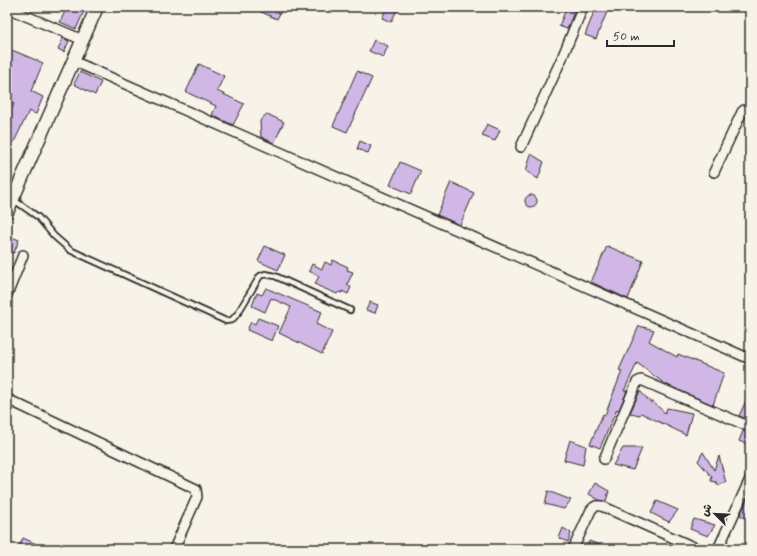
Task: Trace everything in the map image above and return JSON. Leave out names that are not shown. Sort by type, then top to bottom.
[{"type":"main road","points":[[9,205],[97,7]]},
{"type":"street","points":[[521,147],[562,58],[583,7]]},
{"type":"street","points":[[7,8],[83,40]]},
{"type":"street","points":[[74,61],[750,359]]},
{"type":"street","points":[[714,172],[742,112],[744,110],[750,110]]},
{"type":"street","points":[[7,295],[23,255]]},
{"type":"street","points":[[604,458],[637,382],[641,380],[750,428]]},
{"type":"street","points":[[7,399],[196,489],[197,497],[174,549]]},
{"type":"street","points":[[718,549],[750,479]]},
{"type":"street","points":[[573,549],[591,510],[597,506],[698,549]]},
{"type":"lane","points":[[9,205],[35,214],[54,236],[70,250],[226,321],[232,320],[242,307],[260,276],[265,274],[275,276],[350,310]]},
{"type":"building","points":[[67,7],[86,7],[76,29],[60,22]]},
{"type":"building","points":[[250,7],[283,7],[277,19]]},
{"type":"building","points":[[387,7],[397,10],[391,22],[382,18]]},
{"type":"building","points":[[567,7],[576,7],[567,29],[559,26]]},
{"type":"building","points":[[596,7],[609,7],[596,39],[585,35]]},
{"type":"building","points":[[63,38],[69,41],[64,52],[58,49]]},
{"type":"building","points":[[374,40],[388,46],[383,57],[369,51]]},
{"type":"building","points":[[7,48],[43,63],[31,91],[43,97],[36,114],[29,111],[14,142],[7,139],[7,119],[14,104],[7,100]]},
{"type":"building","points":[[199,64],[224,76],[217,91],[244,104],[233,125],[212,115],[216,106],[186,92]]},
{"type":"building","points":[[357,71],[372,78],[347,132],[333,126]]},
{"type":"building","points":[[80,72],[101,82],[95,95],[74,84]]},
{"type":"building","points":[[267,114],[284,122],[274,143],[261,137],[260,121]]},
{"type":"building","points":[[487,124],[500,130],[495,141],[482,136]]},
{"type":"building","points":[[360,141],[371,146],[368,153],[357,149]]},
{"type":"building","points":[[531,154],[544,162],[538,179],[526,171]]},
{"type":"building","points":[[400,162],[421,171],[411,194],[390,185]]},
{"type":"building","points":[[451,182],[474,193],[460,225],[437,215]]},
{"type":"building","points":[[529,195],[533,195],[537,201],[533,207],[529,207],[525,203],[525,199]]},
{"type":"building","points":[[7,235],[19,240],[14,253],[7,250]]},
{"type":"building","points":[[265,246],[285,255],[278,270],[258,261]]},
{"type":"building","points":[[607,246],[643,261],[628,299],[591,282]]},
{"type":"building","points":[[333,260],[348,267],[347,270],[353,272],[347,285],[351,287],[348,294],[342,291],[342,293],[339,292],[337,294],[318,286],[315,284],[319,276],[309,271],[312,264],[322,269],[325,262],[331,265]]},
{"type":"building","points":[[266,288],[322,312],[316,324],[332,332],[322,354],[279,333],[291,307],[271,298],[265,312],[252,306],[257,293],[262,295]]},
{"type":"building","points":[[370,302],[378,305],[375,313],[366,310]]},
{"type":"building","points":[[258,318],[278,326],[272,341],[247,330],[251,322],[255,324]]},
{"type":"building","points":[[639,326],[654,330],[649,341],[677,357],[678,354],[724,373],[713,405],[665,384],[637,363],[624,391],[627,391],[619,410],[617,409],[600,448],[590,444],[603,414],[605,415],[622,371],[619,370]]},
{"type":"building","points":[[640,391],[651,403],[652,401],[665,413],[667,408],[692,413],[686,435],[641,413],[640,415],[630,413]]},
{"type":"building","points":[[750,392],[750,420],[739,416]]},
{"type":"building","points":[[743,431],[750,433],[750,446],[739,441]]},
{"type":"building","points":[[570,440],[586,446],[583,465],[564,460]]},
{"type":"building","points":[[623,448],[642,448],[633,470],[613,465]]},
{"type":"building","points":[[703,452],[714,470],[719,456],[726,483],[722,483],[719,486],[716,482],[711,481],[712,477],[698,461]]},
{"type":"building","points":[[595,483],[609,491],[606,501],[599,500],[589,494]]},
{"type":"building","points":[[548,491],[571,500],[564,509],[545,504]]},
{"type":"building","points":[[750,493],[750,520],[740,515]]},
{"type":"building","points":[[657,501],[678,510],[669,522],[651,513]]},
{"type":"building","points":[[694,519],[715,525],[708,536],[690,529]]},
{"type":"building","points":[[563,528],[571,533],[568,542],[559,538]]},
{"type":"building","points":[[23,538],[47,549],[18,549]]},
{"type":"building","points":[[589,541],[608,548],[608,549],[586,549]]}]
